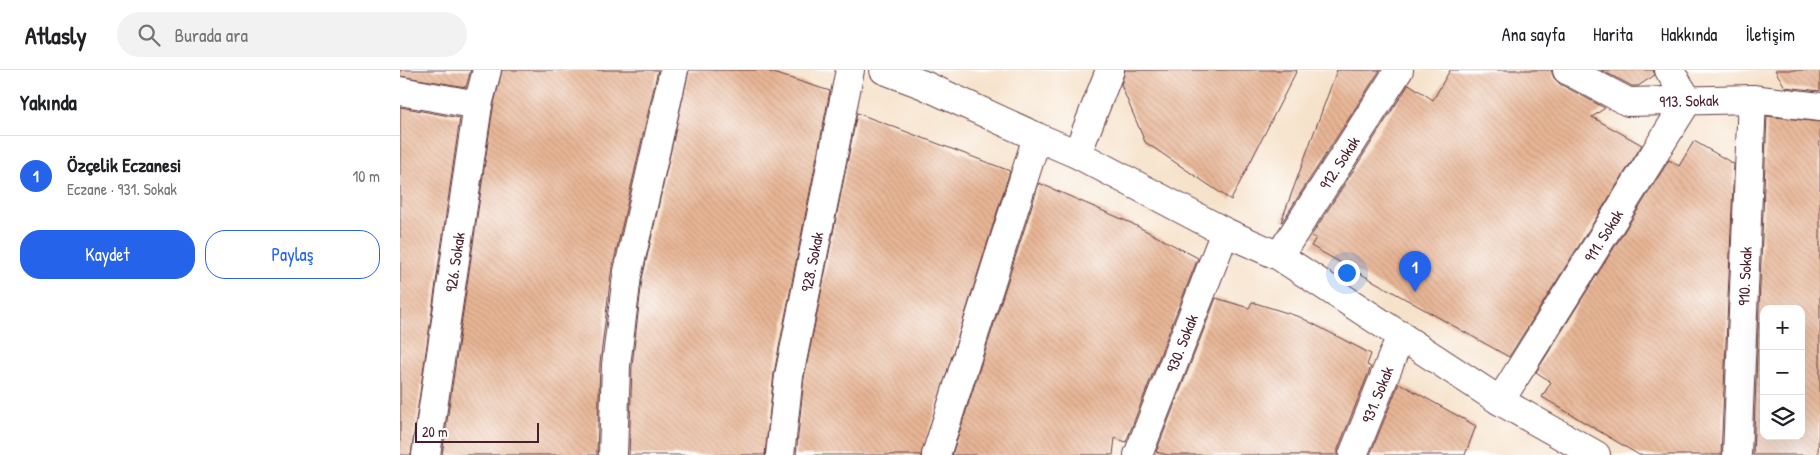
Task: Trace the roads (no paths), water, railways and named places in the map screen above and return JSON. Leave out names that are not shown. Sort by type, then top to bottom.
[{"type":"street","name":"926. Sokak","points":[[426,455],[478,105],[487,70]]},
{"type":"street","points":[[613,455],[616,365],[627,276],[674,70]]},
{"type":"street","name":"928. Sokak","points":[[780,455],[789,376],[850,70]]},
{"type":"street","points":[[884,70],[926,77],[1037,137],[1077,154],[1225,232],[1279,256],[1500,400],[1589,453]]},
{"type":"street","points":[[1077,154],[1110,70]]},
{"type":"street","name":"912. Sokak","points":[[1279,256],[1400,70]]},
{"type":"street","name":"913. Sokak","points":[[1567,70],[1628,102],[1752,99],[1820,107]]},
{"type":"street","points":[[1669,70],[1688,100]]},
{"type":"street","points":[[400,91],[478,105]]},
{"type":"street","name":"910. Sokak","points":[[1737,455],[1752,99]]},
{"type":"street","name":"911. Sokak","points":[[1500,400],[1688,100]]},
{"type":"street","points":[[936,455],[1037,137]]},
{"type":"street","name":"930. Sokak","points":[[1138,455],[1225,232]]},
{"type":"street","name":"931. Sokak","points":[[1353,455],[1401,334]]},
{"type":"place","name":"Özçelik Eczanesi","points":[[1415,292]]}]
